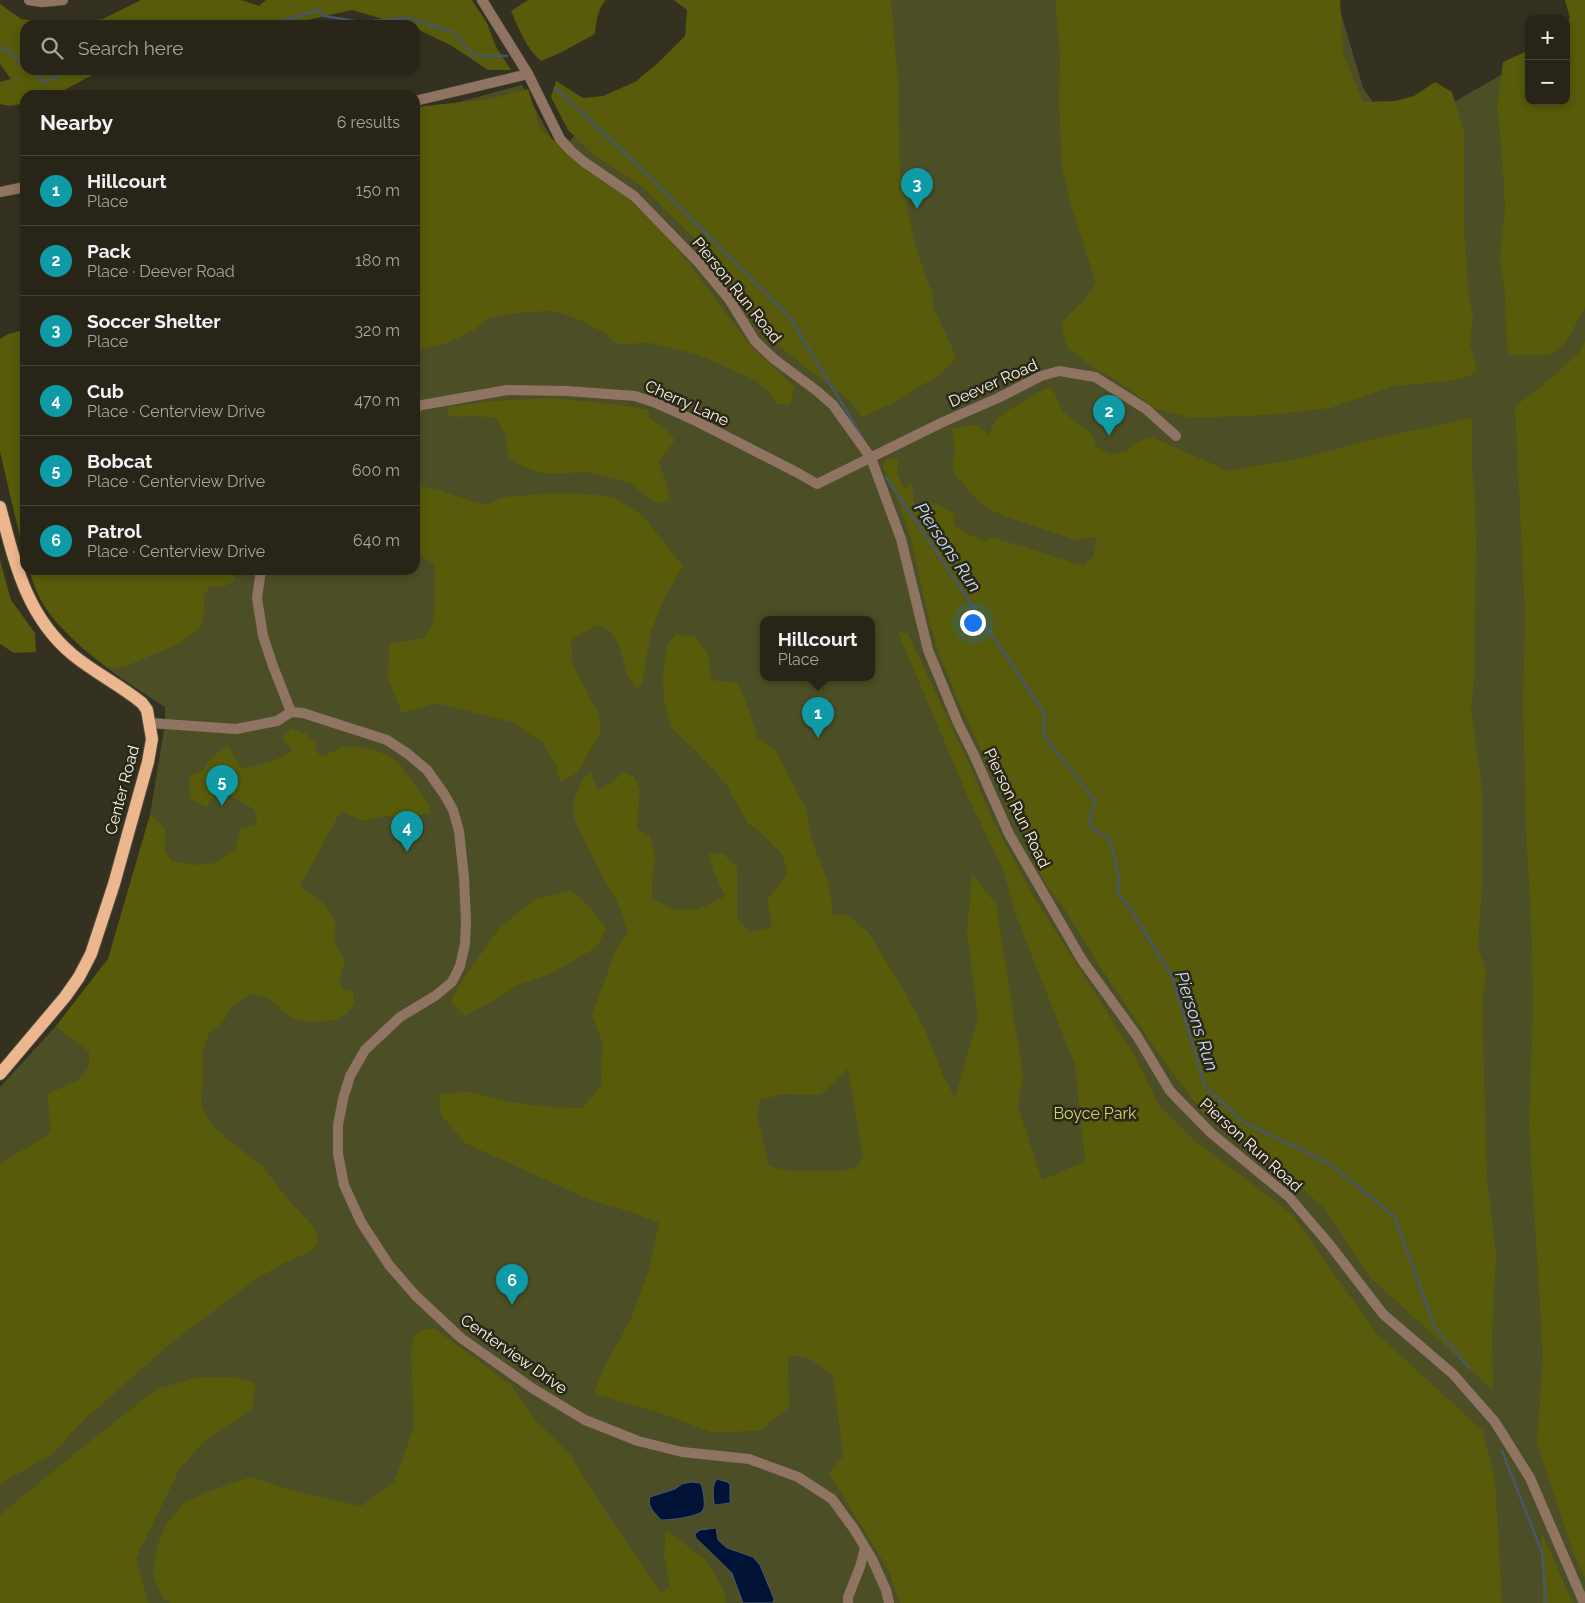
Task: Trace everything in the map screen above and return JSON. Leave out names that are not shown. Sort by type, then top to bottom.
[{"type":"main road","name":"Center Road","points":[[0,507],[14,561],[24,588],[42,621],[53,636],[72,654],[142,703],[147,710],[152,739],[148,762],[114,884],[91,954],[79,978],[65,997],[0,1074]]},
{"type":"street","points":[[29,0],[42,2],[63,0]]},
{"type":"street","name":"Pierson Run Road","points":[[482,0],[528,74],[560,139],[584,162],[634,196],[681,244],[729,299],[755,341],[774,359],[833,405],[871,458],[901,539],[928,650],[958,723],[1009,834],[1082,960],[1136,1036],[1170,1091],[1211,1133],[1289,1197],[1330,1245],[1383,1314],[1453,1374],[1495,1422],[1530,1478],[1584,1603]]},
{"type":"street","points":[[420,100],[528,74]]},
{"type":"street","points":[[0,192],[20,188]]},
{"type":"street","name":"Deever Road","points":[[871,458],[1041,376],[1059,372],[1095,377],[1146,409],[1176,436]]},
{"type":"street","name":"Cherry Lane","points":[[420,406],[507,390],[567,391],[635,396],[656,402],[698,422],[790,468],[817,484],[871,458]]},
{"type":"street","points":[[150,723],[236,729],[277,721],[291,712],[263,636],[257,598],[260,575]]},
{"type":"street","name":"Centerview Drive","points":[[291,712],[303,713],[387,740],[408,754],[427,770],[444,794],[453,810],[459,831],[466,921],[465,944],[460,966],[452,982],[435,996],[400,1017],[365,1050],[350,1076],[338,1125],[338,1154],[344,1185],[361,1222],[389,1265],[416,1296],[461,1338],[532,1388],[585,1420],[638,1441],[682,1452],[750,1459],[798,1476],[832,1498],[865,1548],[886,1590],[889,1603]]},
{"type":"street","points":[[848,1603],[848,1597],[860,1567],[865,1548]]},
{"type":"green space","points":[[141,0],[241,0],[259,6],[266,0],[472,0],[487,23],[496,47],[511,70],[488,70],[452,46],[420,30],[420,20],[387,20],[352,10],[307,20],[92,20],[103,19]]},
{"type":"green space","points":[[528,0],[606,0],[599,12],[595,34],[541,61],[527,44],[511,11]]},
{"type":"green space","points":[[674,0],[891,0],[898,80],[900,176],[916,248],[933,296],[933,308],[956,358],[942,373],[895,402],[862,417],[851,402],[776,344],[751,306],[699,243],[638,183],[594,155],[568,130],[551,97],[556,81],[583,98],[603,96],[635,82],[659,62],[685,36],[687,10]]},
{"type":"green space","name":"Boyce Park","points":[[700,0],[1337,0],[1363,88],[1396,135],[1525,61],[1525,105],[1570,105],[1570,85],[1585,26],[1585,1603],[0,1603],[0,1087],[56,1026],[108,959],[150,815],[165,724],[165,707],[129,684],[79,645],[64,630],[37,592],[31,575],[420,575],[420,113],[522,85],[560,154],[574,136],[713,25]]},
{"type":"green space","points":[[1055,0],[1340,0],[1343,53],[1363,102],[1395,101],[1414,96],[1435,82],[1452,92],[1464,132],[1464,228],[1468,290],[1473,316],[1470,344],[1477,370],[1470,376],[1456,380],[1395,386],[1330,408],[1267,415],[1192,418],[1156,409],[1068,348],[1061,324],[1096,283],[1071,206],[1062,167],[1059,102],[1060,56]]},
{"type":"green space","points":[[1565,0],[1585,0],[1585,308],[1566,342],[1551,355],[1509,355],[1505,295],[1500,259],[1505,207],[1497,106],[1503,62],[1525,52],[1525,105],[1570,105],[1569,15]]},
{"type":"green space","points":[[0,4],[21,19],[31,20],[20,20],[20,75],[92,75],[64,90],[20,90],[20,104],[10,106],[0,104],[0,82],[11,79],[0,64]]},
{"type":"green space","points":[[528,89],[540,128],[590,173],[626,197],[682,254],[752,348],[795,387],[790,405],[777,404],[769,393],[755,380],[699,355],[651,343],[617,344],[605,333],[578,319],[554,311],[523,312],[487,319],[474,330],[447,343],[420,350],[420,107],[491,99]]},
{"type":"green space","points":[[20,331],[20,537],[0,452],[0,339]]},
{"type":"green space","points":[[1585,341],[1585,1578],[1573,1552],[1537,1444],[1543,1355],[1529,1125],[1533,1012],[1532,945],[1526,826],[1523,703],[1525,614],[1515,406],[1532,394],[1579,353]]},
{"type":"green space","points":[[1050,386],[1062,411],[1093,435],[1096,446],[1111,455],[1128,451],[1134,443],[1151,437],[1229,471],[1302,458],[1381,437],[1472,418],[1476,541],[1474,677],[1471,711],[1482,789],[1482,885],[1478,948],[1486,971],[1482,1001],[1487,1179],[1496,1254],[1492,1336],[1493,1390],[1372,1279],[1324,1208],[1269,1159],[1200,1109],[1160,1056],[1095,959],[1066,911],[1049,889],[1033,860],[1034,839],[1018,829],[956,696],[939,653],[929,620],[912,543],[901,508],[883,467],[886,459],[898,459],[897,474],[904,488],[912,483],[915,512],[935,503],[954,514],[954,525],[970,535],[985,541],[992,537],[1084,566],[1094,556],[1096,537],[1076,540],[1004,516],[984,507],[955,475],[952,463],[955,451],[952,428],[977,424],[988,435],[996,420],[1007,411]]},
{"type":"green space","points":[[552,398],[648,410],[650,419],[666,428],[675,440],[659,462],[670,500],[656,504],[630,483],[587,472],[545,474],[524,467],[509,458],[505,434],[495,418],[477,416],[456,417],[447,414],[448,407],[496,401]]},
{"type":"green space","points":[[420,486],[443,491],[485,505],[504,497],[552,493],[613,497],[643,516],[683,566],[664,599],[651,632],[642,684],[637,688],[629,678],[616,639],[605,628],[597,625],[571,640],[573,665],[598,713],[601,732],[577,773],[560,782],[556,764],[542,742],[512,722],[435,703],[402,713],[388,678],[389,644],[425,638],[434,620],[435,565],[420,555]]},
{"type":"green space","points":[[0,560],[11,600],[35,633],[36,652],[14,653],[0,644]]},
{"type":"green space","points":[[31,575],[234,575],[236,580],[225,586],[209,587],[204,596],[204,612],[200,627],[179,644],[124,667],[108,668],[58,624],[37,592]]},
{"type":"green space","points":[[898,632],[908,634],[967,759],[994,823],[1034,897],[1133,1053],[1160,1107],[1199,1144],[1292,1214],[1375,1332],[1483,1431],[1495,1480],[1502,1603],[900,1603],[888,1569],[829,1473],[843,1456],[833,1375],[812,1360],[800,1356],[788,1358],[789,1408],[759,1431],[711,1432],[660,1413],[594,1394],[603,1369],[631,1319],[649,1269],[659,1223],[588,1199],[465,1143],[441,1115],[439,1094],[469,1092],[509,1102],[550,1107],[582,1108],[601,1086],[602,1042],[592,1015],[616,949],[628,932],[618,903],[602,876],[574,819],[574,799],[583,779],[590,772],[598,790],[624,772],[633,776],[640,789],[637,829],[650,837],[655,856],[652,899],[675,910],[699,909],[725,896],[714,873],[709,854],[723,854],[737,867],[737,919],[750,932],[772,927],[767,900],[787,874],[783,855],[748,823],[726,784],[671,727],[664,700],[663,678],[667,647],[675,634],[696,637],[708,654],[711,680],[738,683],[757,737],[775,749],[806,809],[812,841],[827,879],[832,903],[832,915],[847,915],[868,932],[904,990],[926,1032],[942,1073],[955,1098],[978,1018],[967,931],[972,875],[996,904],[1023,1075],[1018,1107],[1042,1180],[1085,1161],[1075,1065],[1015,913],[1003,869],[967,795]],"holes":[[[848,1069],[863,1158],[855,1168],[841,1171],[788,1171],[769,1166],[757,1115],[760,1100],[781,1094],[820,1095]]]},
{"type":"green space","points":[[291,728],[305,733],[317,745],[315,750],[322,757],[342,747],[359,747],[378,751],[397,761],[429,804],[430,813],[406,817],[384,816],[362,821],[341,811],[300,886],[324,904],[336,923],[334,941],[345,961],[339,980],[343,989],[353,991],[354,1004],[347,1013],[336,1020],[311,1022],[292,1018],[269,999],[252,994],[234,1004],[222,1023],[209,1033],[202,1053],[201,1105],[212,1126],[264,1168],[289,1201],[313,1226],[318,1238],[313,1250],[280,1265],[252,1282],[171,1343],[84,1420],[51,1455],[5,1481],[0,1486],[0,1163],[47,1136],[51,1128],[47,1094],[77,1081],[89,1067],[89,1052],[56,1026],[108,959],[150,815],[165,829],[165,851],[171,861],[197,865],[215,863],[236,848],[240,829],[257,824],[255,810],[225,792],[212,798],[207,807],[190,798],[190,776],[203,770],[213,756],[228,745],[234,758],[243,769],[274,761],[292,750],[283,738]]},
{"type":"green space","points":[[571,891],[585,902],[606,928],[597,947],[552,973],[516,986],[502,996],[465,1016],[451,1002],[458,987],[499,928],[536,899]]},
{"type":"green space","points":[[422,1329],[435,1329],[511,1385],[536,1421],[569,1453],[603,1508],[661,1592],[670,1587],[664,1555],[666,1530],[705,1559],[724,1590],[726,1603],[170,1603],[163,1598],[153,1576],[157,1546],[167,1523],[184,1503],[206,1492],[251,1477],[293,1491],[361,1506],[394,1482],[414,1427],[411,1350],[415,1336]]},
{"type":"green space","points":[[233,1377],[255,1383],[252,1410],[206,1440],[180,1468],[136,1558],[148,1603],[0,1603],[0,1515],[157,1389],[195,1378]]},
{"type":"green space","points":[[1541,1531],[1571,1599],[1572,1603],[1543,1603]]},
{"type":"water","points":[[717,1479],[730,1484],[730,1503],[715,1505],[713,1490]]},
{"type":"water","points":[[691,1482],[700,1483],[702,1486],[703,1510],[696,1515],[661,1520],[651,1507],[650,1497]]},
{"type":"water","points":[[716,1528],[718,1540],[727,1548],[753,1557],[760,1565],[774,1599],[773,1603],[743,1603],[732,1573],[696,1538],[695,1534],[700,1530]]},
{"type":"waterway","points":[[285,20],[318,10],[324,16],[349,20]]},
{"type":"waterway","points":[[385,20],[409,18],[415,20]]},
{"type":"waterway","points":[[420,22],[453,32],[473,55],[507,56]]},
{"type":"waterway","points":[[0,48],[6,49],[20,62]]},
{"type":"waterway","points":[[36,75],[44,82],[60,75]]},
{"type":"waterway","points":[[555,88],[642,169],[789,316],[864,440]]},
{"type":"waterway","name":"Piersons Run","points":[[886,477],[1045,714],[1044,736],[1096,802],[1090,813],[1091,828],[1109,838],[1119,876],[1117,892],[1133,913],[1172,976],[1205,1086],[1243,1122],[1329,1163],[1395,1217],[1434,1326],[1469,1368]]},
{"type":"waterway","name":"Piersons Run","points":[[1502,1451],[1542,1552],[1546,1603]]},
{"type":"place","name":"Soccer Shelter","points":[[917,209]]},
{"type":"place","name":"Pack","points":[[1109,436]]},
{"type":"place","name":"Hillcourt","points":[[818,738]]},
{"type":"place","name":"Bobcat","points":[[222,806]]},
{"type":"place","name":"Cub","points":[[407,852]]},
{"type":"place","name":"Patrol","points":[[512,1305]]}]
